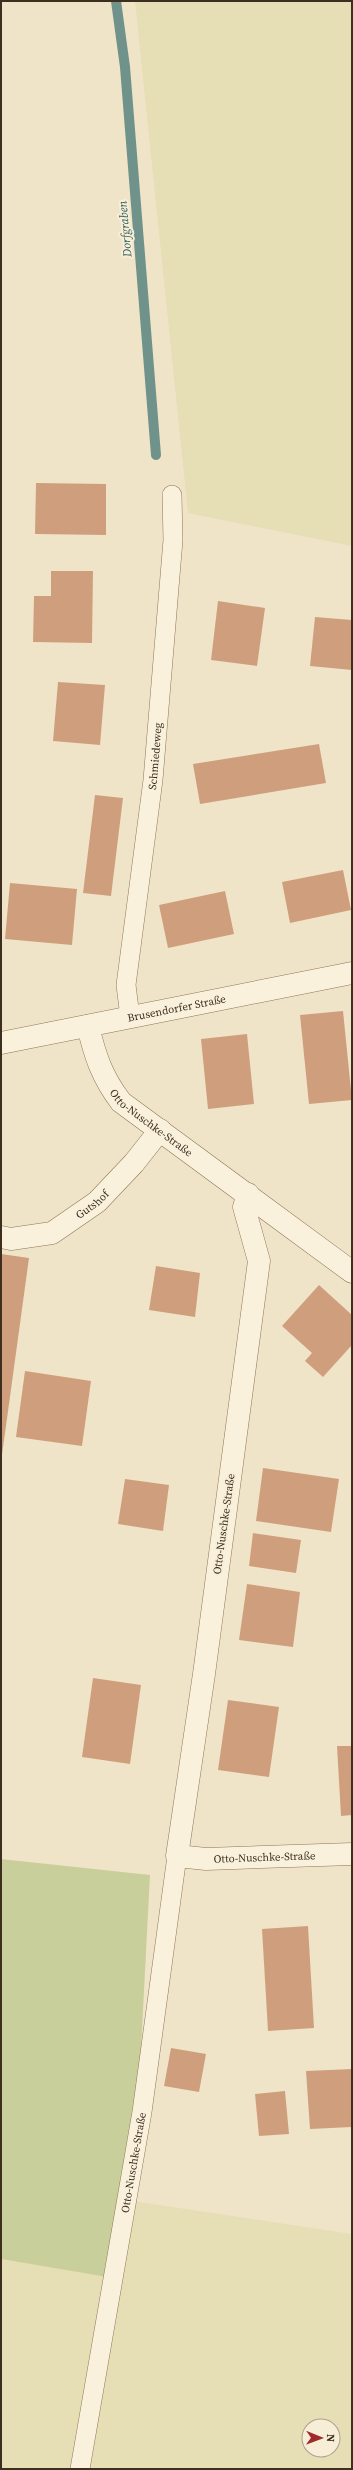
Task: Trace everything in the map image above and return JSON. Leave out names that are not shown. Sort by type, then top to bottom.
[{"type":"street","name":"Brusendorfer Straße","points":[[1,1043],[352,973]]},
{"type":"street","name":"Otto-Nuschke-Straße","points":[[88,1026],[96,1057],[106,1081],[121,1102],[352,1272]]},
{"type":"street","name":"Gutshof","points":[[1,1237],[11,1238],[52,1233],[97,1202],[134,1163],[160,1130]]},
{"type":"street","name":"Otto-Nuschke-Straße","points":[[248,1194],[244,1207],[259,1261],[204,1674],[177,1856],[206,1859],[352,1854]]},
{"type":"lane","name":"Schmiedeweg","points":[[130,1017],[126,985],[153,780],[173,540],[172,495]]},
{"type":"lane","name":"Otto-Nuschke-Straße","points":[[80,2469],[142,2112],[177,1856]]},
{"type":"shaded area","points":[[135,1],[352,1],[352,546],[188,513]]},
{"type":"shaded area","points":[[126,2200],[352,2234],[352,2469],[1,2469],[1,2259],[113,2278]]},
{"type":"green space","points":[[1,1859],[150,1875],[136,2146],[113,2278],[1,2259]]},
{"type":"building","points":[[36,483],[106,484],[106,535],[35,534]]},
{"type":"building","points":[[51,571],[93,571],[92,643],[33,642],[34,596],[51,596]]},
{"type":"building","points":[[218,601],[265,608],[257,666],[211,660]]},
{"type":"building","points":[[315,617],[352,620],[352,670],[310,666]]},
{"type":"building","points":[[58,682],[105,685],[100,745],[53,741]]},
{"type":"building","points":[[319,744],[326,783],[200,804],[193,764]]},
{"type":"building","points":[[95,795],[123,798],[111,896],[83,893]]},
{"type":"building","points":[[343,870],[351,910],[290,923],[282,882]]},
{"type":"building","points":[[10,883],[77,889],[72,945],[5,939]]},
{"type":"building","points":[[225,891],[234,934],[168,948],[159,905]]},
{"type":"building","points":[[343,1011],[352,1100],[309,1104],[300,1015]]},
{"type":"building","points":[[247,1034],[254,1104],[208,1109],[201,1039]]},
{"type":"building","points":[[1,1254],[29,1258],[2,1455],[1,1455]]},
{"type":"building","points":[[156,1266],[200,1273],[195,1317],[149,1310]]},
{"type":"building","points":[[319,1285],[352,1315],[352,1345],[323,1377],[305,1361],[312,1353],[282,1326]]},
{"type":"building","points":[[25,1371],[91,1381],[82,1446],[16,1437]]},
{"type":"building","points":[[263,1468],[339,1479],[331,1532],[256,1521]]},
{"type":"building","points":[[125,1479],[169,1485],[163,1531],[118,1524]]},
{"type":"building","points":[[253,1533],[301,1540],[296,1573],[249,1566]]},
{"type":"building","points":[[247,1584],[300,1592],[293,1647],[239,1640]]},
{"type":"building","points":[[93,1678],[141,1685],[130,1764],[82,1757]]},
{"type":"building","points":[[228,1700],[279,1707],[269,1777],[218,1770]]},
{"type":"building","points":[[337,1746],[352,1746],[352,1815],[341,1816]]},
{"type":"building","points":[[308,1926],[314,2028],[268,2031],[262,1929]]},
{"type":"building","points":[[171,2048],[206,2054],[199,2092],[164,2086]]},
{"type":"building","points":[[352,2069],[352,2127],[310,2129],[306,2071]]},
{"type":"building","points":[[285,2091],[289,2134],[259,2136],[255,2094]]},
{"type":"waterway","name":"Dorfgraben","points":[[116,1],[125,67],[156,455]]}]
